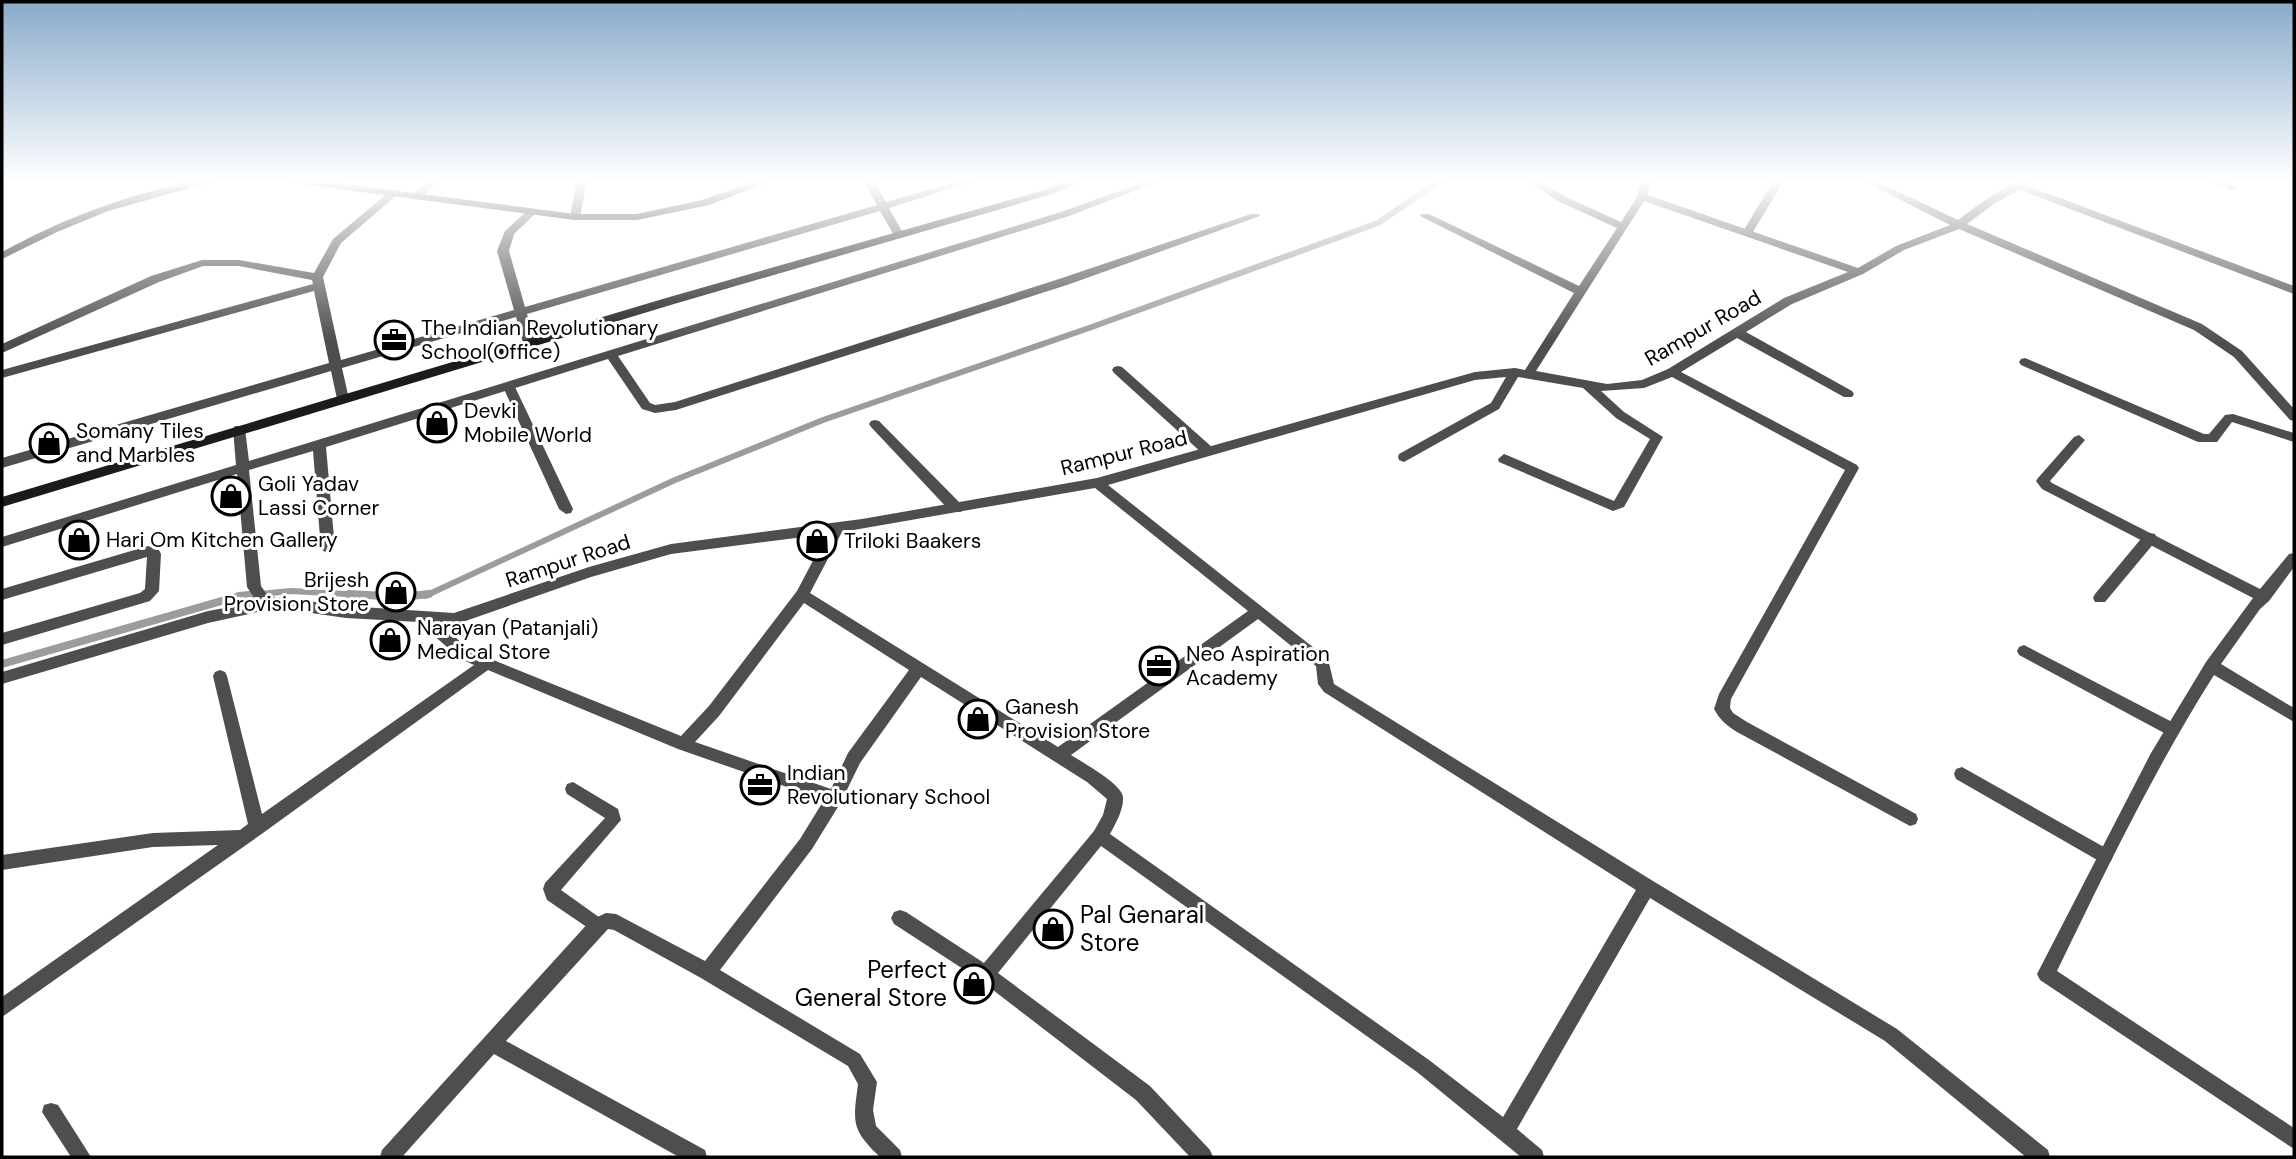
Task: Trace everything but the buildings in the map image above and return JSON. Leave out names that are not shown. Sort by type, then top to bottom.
[{"type":"main road","points":[[2,257],[40,234]]},
{"type":"main road","points":[[2,502],[239,429],[903,234]]},
{"type":"street","points":[[343,399],[318,282],[337,241],[345,234]]},
{"type":"street","points":[[509,234],[503,251],[529,343]]},
{"type":"street","points":[[2,463],[788,234]]},
{"type":"street","points":[[2,542],[1000,234]]},
{"type":"street","points":[[611,355],[646,406],[655,409],[676,406],[1063,282],[1202,234]]},
{"type":"street","points":[[1462,234],[1581,292]]},
{"type":"street","points":[[1404,457],[1495,406],[1581,292],[1618,234]]},
{"type":"street","points":[[1750,234],[1859,272]]},
{"type":"street","name":"Rampur Road","points":[[2,678],[268,602],[454,619],[589,572],[671,549],[837,528],[1097,483],[1401,394],[1475,376],[1521,373],[1607,388],[1644,384],[1672,372],[1788,301],[1859,272],[1900,248],[1936,234]]},
{"type":"street","points":[[1980,234],[2197,327],[2238,354],[2294,417]]},
{"type":"street","points":[[2146,234],[2294,290]]},
{"type":"street","points":[[2,349],[155,279],[202,262],[239,263],[318,282]]},
{"type":"street","points":[[2,374],[318,282]]},
{"type":"street","points":[[1736,332],[1848,394]]},
{"type":"street","points":[[2025,362],[2203,439],[2212,439],[2229,418],[2294,438]]},
{"type":"street","points":[[1118,370],[1208,451]]},
{"type":"street","points":[[1672,372],[1852,468],[1724,698],[1722,709],[1728,718],[1742,727],[1910,819]]},
{"type":"street","points":[[1504,459],[1617,506],[1657,437],[1620,415],[1587,385]]},
{"type":"street","points":[[509,387],[566,509]]},
{"type":"street","points":[[875,424],[956,508]]},
{"type":"street","points":[[239,429],[254,587],[268,602]]},
{"type":"street","points":[[2079,440],[2044,483],[2264,597]]},
{"type":"street","points":[[319,445],[328,549]]},
{"type":"street","points":[[1097,483],[1323,663],[1325,684],[1329,688],[1647,887],[1891,1035],[2031,1154]]},
{"type":"street","points":[[682,744],[714,711],[802,595],[837,528]]},
{"type":"street","points":[[2100,598],[2150,538]]},
{"type":"street","points":[[2,594],[148,551],[154,554],[152,591],[145,597],[2,639]]},
{"type":"street","points":[[2294,558],[2211,666],[2171,729],[2046,974],[2294,1139]]},
{"type":"street","points":[[802,595],[1059,755],[1093,777],[1115,796],[1111,816],[1100,836],[986,974]]},
{"type":"street","points":[[1059,755],[1258,611]]},
{"type":"street","points":[[423,618],[466,655],[486,664],[682,744],[835,797]]},
{"type":"street","points":[[2024,651],[2171,729]]},
{"type":"street","points":[[2,1008],[486,664]]},
{"type":"street","points":[[2211,666],[2294,716]]},
{"type":"street","points":[[707,972],[806,844],[835,797],[854,758],[919,668]]},
{"type":"street","points":[[220,676],[251,833]]},
{"type":"street","points":[[1962,774],[2105,856]]},
{"type":"street","points":[[573,789],[612,814],[614,820],[551,889],[553,894],[597,926]]},
{"type":"street","points":[[2,862],[153,840],[251,833]]},
{"type":"street","points":[[1100,836],[1423,1066],[1535,1157]]},
{"type":"street","points":[[1505,1131],[1647,887]]},
{"type":"street","points":[[900,918],[986,974],[1143,1093],[1203,1157]]},
{"type":"street","points":[[389,1157],[597,926],[606,921],[617,922],[707,972],[854,1060],[868,1082],[864,1110],[867,1131],[893,1157]]},
{"type":"street","points":[[492,1043],[698,1157]]},
{"type":"street","points":[[51,1112],[82,1157]]},
{"type":"waterway","points":[[425,596],[675,480],[823,420],[1089,328],[1347,234]]},
{"type":"waterway","points":[[240,596],[291,591],[382,596]]},
{"type":"waterway","points":[[2,664],[239,596],[258,594]]},
{"type":"waterway","points":[[349,594],[402,597],[429,594]]},
{"type":"place","name":"The Indian Revolutionary School(Office)","points":[[394,340]]},
{"type":"place","name":"Devki Mobile World","points":[[437,423]]},
{"type":"place","name":"Somany Tiles and Marbles","points":[[49,443]]},
{"type":"place","name":"Goli Yadav Lassi Corner","points":[[231,496]]},
{"type":"place","name":"Hari Om Kitchen Gallery","points":[[79,540]]},
{"type":"place","name":"Triloki Baakers","points":[[817,541]]},
{"type":"place","name":"Brijesh Provision Store","points":[[396,592]]},
{"type":"place","name":"Narayan (Patanjali) Medical Store","points":[[390,640]]},
{"type":"place","name":"Neo Aspiration Academy","points":[[1159,666]]},
{"type":"place","name":"Ganesh Provision Store","points":[[978,719]]},
{"type":"place","name":"Indian Revolutionary School","points":[[760,785]]},
{"type":"place","name":"Pal Genaral Store","points":[[1053,929]]},
{"type":"place","name":"Perfect General Store","points":[[974,984]]}]
